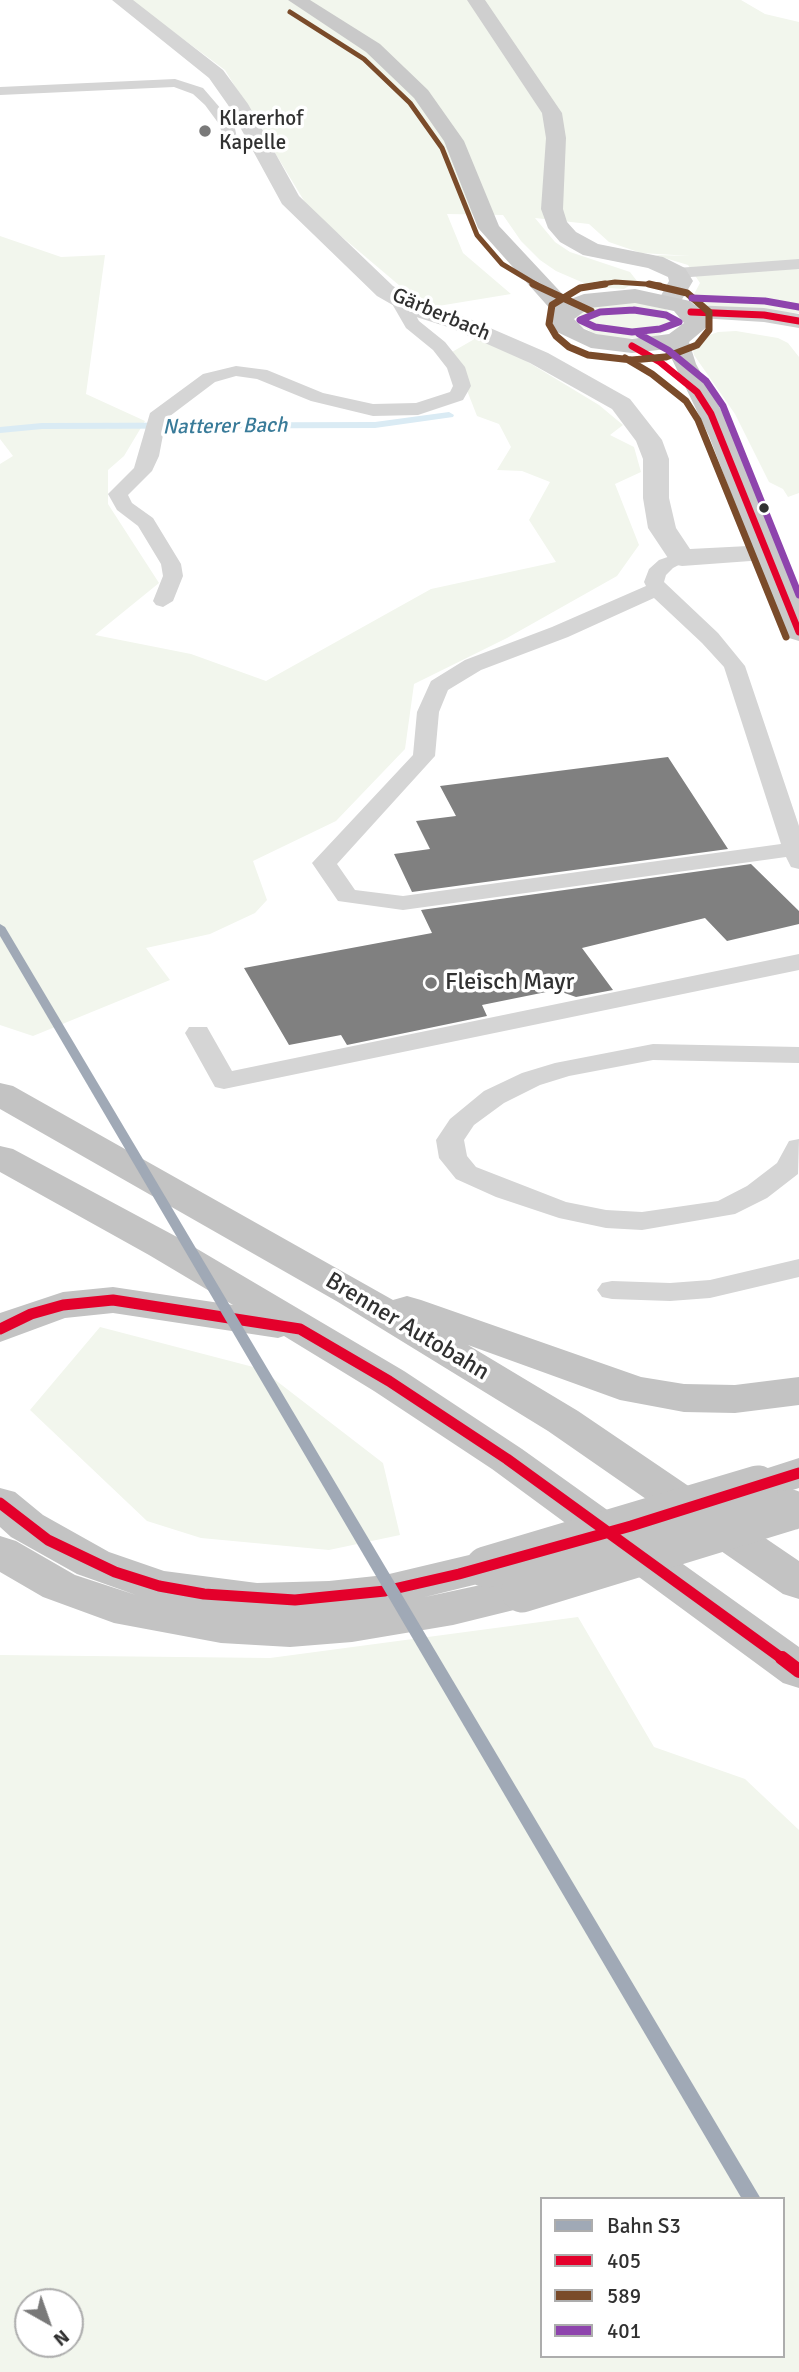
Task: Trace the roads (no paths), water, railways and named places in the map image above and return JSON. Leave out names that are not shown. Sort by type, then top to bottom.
[{"type":"highway","name":"Brenner Autobahn","points":[[0,1094],[352,1293],[564,1421],[799,1583]]},
{"type":"highway","points":[[0,1157],[163,1246],[389,1381],[507,1459],[799,1671]]},
{"type":"highway","points":[[352,1293],[462,1326],[583,1374],[635,1390],[684,1398],[735,1399],[799,1391]]},
{"type":"highway","points":[[0,1329],[31,1314],[63,1305],[113,1300],[300,1329]]},
{"type":"highway","points":[[0,1503],[27,1526],[93,1563],[159,1586],[257,1599],[329,1597],[504,1579],[786,1494]]},
{"type":"highway","points":[[0,1552],[59,1586],[114,1607],[221,1627],[290,1630],[352,1626],[453,1609],[504,1579]]},
{"type":"main road","points":[[297,0],[373,48],[421,94],[454,141],[489,228],[565,311]]},
{"type":"main road","points":[[476,0],[552,113],[556,138],[552,209],[556,223],[577,243],[628,259],[655,262],[677,272],[680,277],[683,320],[697,392],[722,436],[799,632]]},
{"type":"main road","points":[[628,259],[648,271],[654,279],[635,296]]},
{"type":"main road","points":[[524,264],[597,298]]},
{"type":"main road","points":[[697,392],[660,362],[632,346],[591,341],[575,334],[566,327],[562,319],[565,311],[597,298],[635,296],[683,320],[763,326],[786,332],[799,339]]},
{"type":"main road","points":[[632,346],[683,320],[764,315],[799,321]]},
{"type":"street","name":"Gärberbach","points":[[121,0],[216,74],[239,104],[257,143],[290,199],[400,302],[504,342],[621,404],[649,440],[656,459],[656,498],[662,528],[682,558]]},
{"type":"street","points":[[682,558],[768,553]]},
{"type":"lane","points":[[0,91],[154,83],[184,85],[198,91],[210,102],[226,124],[231,143],[257,143]]},
{"type":"lane","points":[[677,272],[799,264]]},
{"type":"lane","points":[[163,601],[173,576],[171,564],[146,522],[124,506],[118,494],[142,471],[155,426],[209,378],[236,371],[261,374],[317,397],[373,410],[418,410],[457,396],[462,386],[456,367],[439,346],[412,324],[400,302]]},
{"type":"lane","points":[[657,589],[560,632],[473,665],[439,687],[428,712],[424,756],[324,863],[348,896],[403,903],[797,855],[734,666],[710,638],[657,589],[656,573],[666,564],[682,558]]},
{"type":"lane","points":[[198,1033],[224,1081],[799,962]]},
{"type":"lane","points":[[799,1055],[653,1052],[564,1069],[531,1079],[494,1097],[464,1119],[450,1140],[453,1158],[466,1173],[506,1191],[559,1209],[606,1219],[642,1221],[725,1208],[757,1192],[788,1168],[799,1147]]},
{"type":"lane","points":[[612,1290],[670,1292],[710,1289],[799,1268]]},
{"type":"waterway","name":"Natterer Bach","points":[[0,430],[42,426],[375,425],[449,415]]},
{"type":"rail line","name":"S3","points":[[0,927],[751,2197]]},
{"type":"place","name":"Klarerhof Kapelle","points":[[205,131]]},
{"type":"place","name":"Fleisch Mayr","points":[[431,983]]}]
